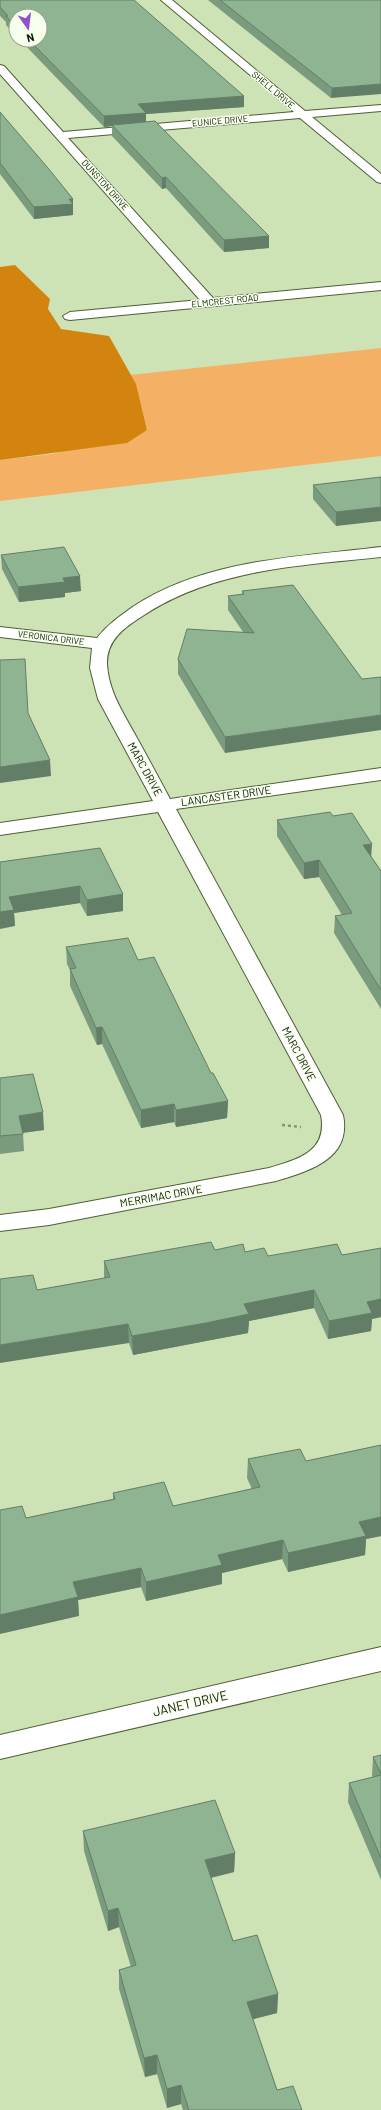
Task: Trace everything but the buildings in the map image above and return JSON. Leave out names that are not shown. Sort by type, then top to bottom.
[{"type":"street","name":"SHELL DRIVE","points":[[166,0],[381,180]]},
{"type":"street","name":"DUNSTON DRIVE","points":[[0,68],[210,302]]},
{"type":"street","name":"EUNICE DRIVE","points":[[60,135],[381,108]]},
{"type":"street","name":"ELMCREST ROAD","points":[[70,316],[381,286]]},
{"type":"street","points":[[102,644],[119,625],[136,611],[166,594],[206,579],[256,567],[381,552]]},
{"type":"street","name":"VERONICA DRIVE","points":[[0,632],[102,644]]},
{"type":"street","name":"MARC DRIVE","points":[[102,644],[99,655],[100,674],[106,699],[165,805],[332,1115],[334,1131],[329,1144],[319,1155]]},
{"type":"street","name":"LANCASTER DRIVE","points":[[0,829],[381,774]]},
{"type":"street","name":"MERRIMAC DRIVE","points":[[0,1223],[49,1217],[268,1176],[295,1167],[319,1155]]},
{"type":"street","name":"JANET DRIVE","points":[[0,1747],[381,1659]]},
{"type":"path","points":[[282,1125],[308,1128]]},
{"type":"shaded area","points":[[15,265],[50,299],[48,309],[61,329],[109,336],[136,384],[147,430],[127,443],[0,460],[0,267]]},
{"type":"shaded area","points":[[381,348],[381,456],[0,501],[0,460],[52,454],[147,430],[136,385],[130,375]]}]
